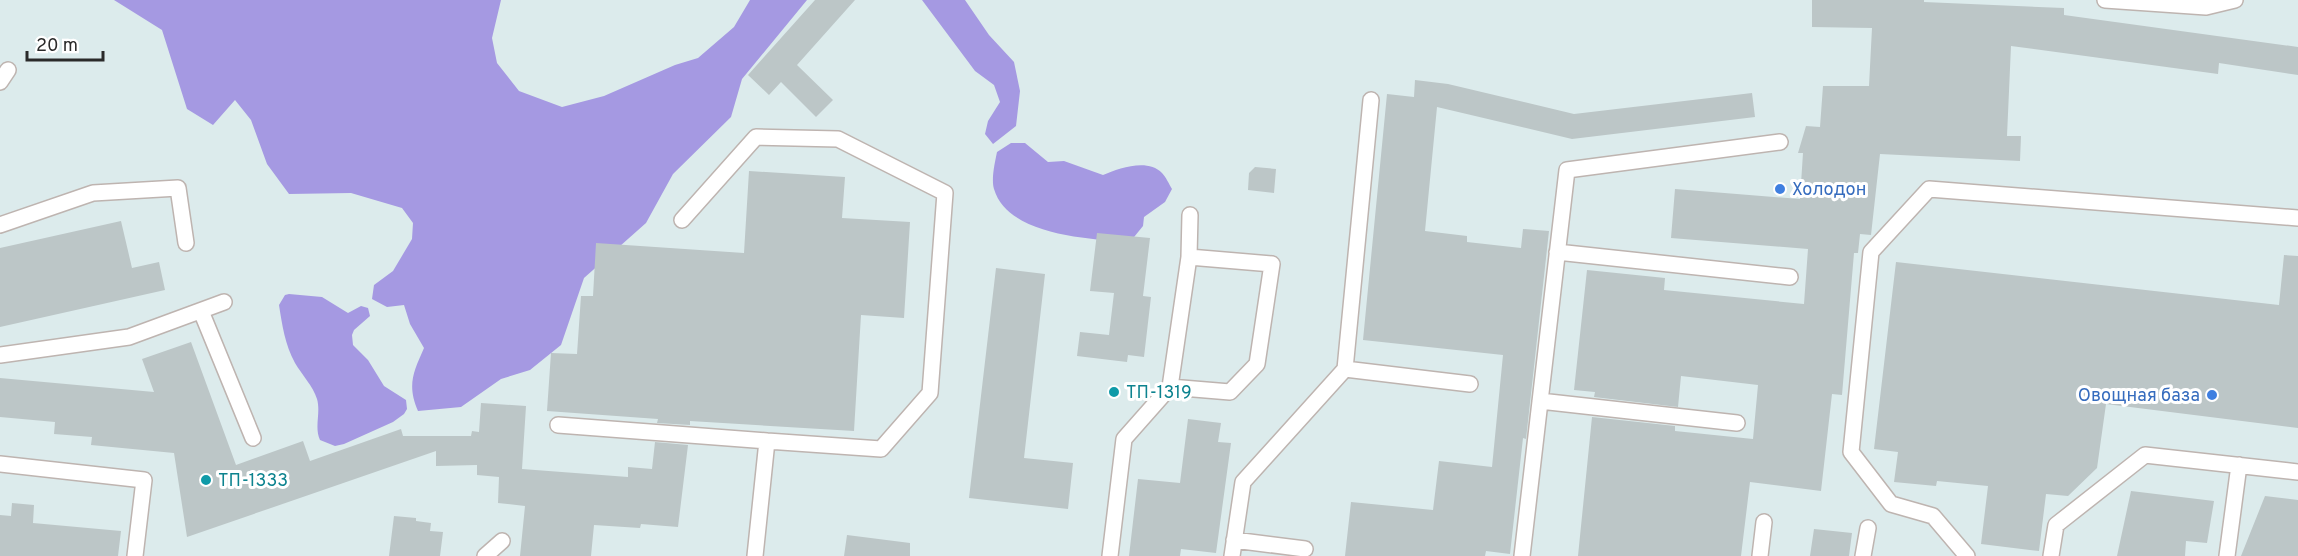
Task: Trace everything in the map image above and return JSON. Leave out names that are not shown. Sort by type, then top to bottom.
[{"type":"lane","points":[[2105,0],[2206,7],[2235,0]]},
{"type":"lane","points":[[1232,556],[1243,482],[1345,369],[1371,100]]},
{"type":"lane","points":[[558,425],[881,449],[930,393],[945,193],[838,139],[756,137],[682,220]]},
{"type":"lane","points":[[1522,556],[1567,170],[1780,142]]},
{"type":"lane","points":[[0,225],[93,193],[178,188],[186,243]]},
{"type":"lane","points":[[1967,556],[1934,516],[1891,504],[1851,452],[1871,252],[1929,189],[2298,218]]},
{"type":"lane","points":[[1110,556],[1124,439],[1170,387],[1189,257],[1190,215]]},
{"type":"lane","points":[[1557,252],[1790,277]]},
{"type":"lane","points":[[1170,387],[1230,392],[1257,364],[1272,264],[1189,257]]},
{"type":"lane","points":[[0,355],[129,337],[224,302]]},
{"type":"lane","points":[[201,311],[253,438]]},
{"type":"lane","points":[[1345,369],[1470,384]]},
{"type":"lane","points":[[1540,401],[1737,423]]},
{"type":"lane","points":[[755,556],[767,441]]},
{"type":"lane","points":[[2051,556],[2056,525],[2145,455],[2298,472]]},
{"type":"lane","points":[[0,464],[144,480],[135,556]]},
{"type":"lane","points":[[2227,556],[2239,465]]},
{"type":"lane","points":[[1760,556],[1764,522]]},
{"type":"lane","points":[[1863,556],[1868,528]]},
{"type":"lane","points":[[1234,540],[1305,549]]},
{"type":"lane","points":[[485,556],[502,541]]},
{"type":"shaded area","points":[[114,0],[501,0],[492,38],[497,63],[519,91],[562,107],[604,96],[675,65],[698,58],[734,27],[750,0],[807,0],[742,79],[731,117],[673,174],[646,223],[584,278],[561,345],[530,370],[501,379],[461,407],[418,411],[412,386],[424,348],[410,324],[404,305],[387,307],[372,299],[374,285],[393,271],[412,239],[413,223],[402,208],[351,193],[289,194],[267,164],[251,120],[235,100],[213,125],[187,109],[162,30]]},
{"type":"shaded area","points":[[922,0],[965,0],[989,35],[1014,62],[1020,91],[1016,126],[993,144],[985,134],[988,121],[1000,102],[994,85],[975,71]]},
{"type":"shaded area","points":[[1011,143],[1025,143],[1048,162],[1064,161],[1103,175],[1125,167],[1141,165],[1156,168],[1172,189],[1165,202],[1144,217],[1143,226],[1130,242],[1053,232],[1033,226],[1016,217],[1002,205],[994,189],[993,176],[997,152]]},
{"type":"shaded area","points":[[285,295],[322,297],[348,313],[361,306],[368,308],[370,316],[354,330],[353,345],[368,360],[384,386],[406,400],[407,409],[404,414],[393,422],[344,444],[335,446],[320,440],[317,399],[286,342],[279,305]]},
{"type":"building","points":[[815,0],[855,0],[797,65],[833,100],[816,117],[781,82],[769,95],[748,75]]},
{"type":"building","points":[[1812,0],[1924,0],[1924,2],[2064,8],[2064,15],[2298,47],[2298,75],[2219,63],[2218,74],[2011,46],[2007,136],[2021,136],[2020,161],[1880,154],[1871,235],[1860,234],[1858,253],[1854,253],[1842,395],[1832,394],[1821,491],[1750,482],[1741,556],[1578,556],[1592,417],[1675,426],[1675,431],[1753,439],[1758,385],[1681,376],[1678,407],[1594,397],[1595,392],[1574,390],[1587,270],[1665,278],[1664,290],[1804,304],[1808,249],[1671,238],[1675,189],[1800,199],[1803,153],[1798,153],[1806,126],[1820,127],[1823,86],[1869,86],[1872,28],[1812,27]]},
{"type":"building","points":[[1415,80],[1448,84],[1574,114],[1752,93],[1755,117],[1572,139],[1437,107],[1425,231],[1467,236],[1467,242],[1521,248],[1523,229],[1549,231],[1526,439],[1523,438],[1510,554],[1486,551],[1485,556],[1345,556],[1351,502],[1433,510],[1439,461],[1492,467],[1503,355],[1363,340],[1387,94],[1414,97]]},
{"type":"building","points":[[1255,167],[1276,169],[1274,193],[1248,190],[1249,173]]},
{"type":"building","points":[[749,171],[845,177],[842,218],[910,222],[904,318],[861,315],[854,431],[690,421],[690,425],[657,423],[658,419],[547,411],[551,353],[577,354],[581,296],[593,296],[596,243],[744,253]]},
{"type":"building","points":[[121,221],[132,268],[159,262],[165,290],[0,327],[0,248]]},
{"type":"building","points":[[1097,233],[1150,238],[1143,296],[1151,297],[1144,357],[1128,355],[1127,362],[1077,356],[1080,332],[1109,335],[1114,293],[1090,291]]},
{"type":"building","points":[[2284,255],[2298,256],[2298,428],[2106,404],[2097,468],[2068,496],[2046,494],[2039,551],[1981,544],[1988,486],[1937,481],[1936,486],[1894,482],[1898,452],[1874,449],[1896,262],[2279,305]]},
{"type":"building","points":[[996,268],[1045,274],[1024,458],[1073,463],[1068,509],[969,498]]},
{"type":"building","points":[[191,342],[236,465],[303,441],[310,461],[401,429],[403,436],[471,436],[472,431],[479,432],[481,403],[526,406],[522,469],[628,477],[628,467],[652,469],[655,442],[688,445],[678,527],[641,524],[640,528],[594,525],[591,556],[520,556],[525,506],[498,503],[499,477],[477,475],[477,465],[436,466],[436,451],[187,537],[174,453],[91,445],[92,437],[54,434],[55,422],[0,417],[0,378],[154,392],[142,359]]},
{"type":"building","points":[[1188,419],[1221,423],[1218,442],[1231,443],[1216,553],[1181,549],[1180,556],[1129,556],[1138,479],[1180,483]]},
{"type":"building","points":[[2131,491],[2214,501],[2207,543],[2186,541],[2185,556],[2117,556]]},
{"type":"building","points":[[2265,496],[2298,500],[2298,556],[2241,556]]},
{"type":"building","points":[[12,503],[34,505],[33,523],[121,531],[118,556],[0,556],[0,515],[11,516]]},
{"type":"building","points":[[394,516],[416,518],[416,521],[431,523],[430,531],[443,532],[440,556],[389,556]]},
{"type":"building","points":[[1814,529],[1852,533],[1849,556],[1810,556]]},
{"type":"building","points":[[847,535],[910,543],[910,556],[844,556]]},
{"type":"place","name":"Холодон","points":[[1780,189]]},
{"type":"place","name":"ТП-1319","points":[[1114,392]]},
{"type":"place","name":"Овощная база","points":[[2212,395]]},
{"type":"place","name":"ТП-1333","points":[[206,480]]}]
